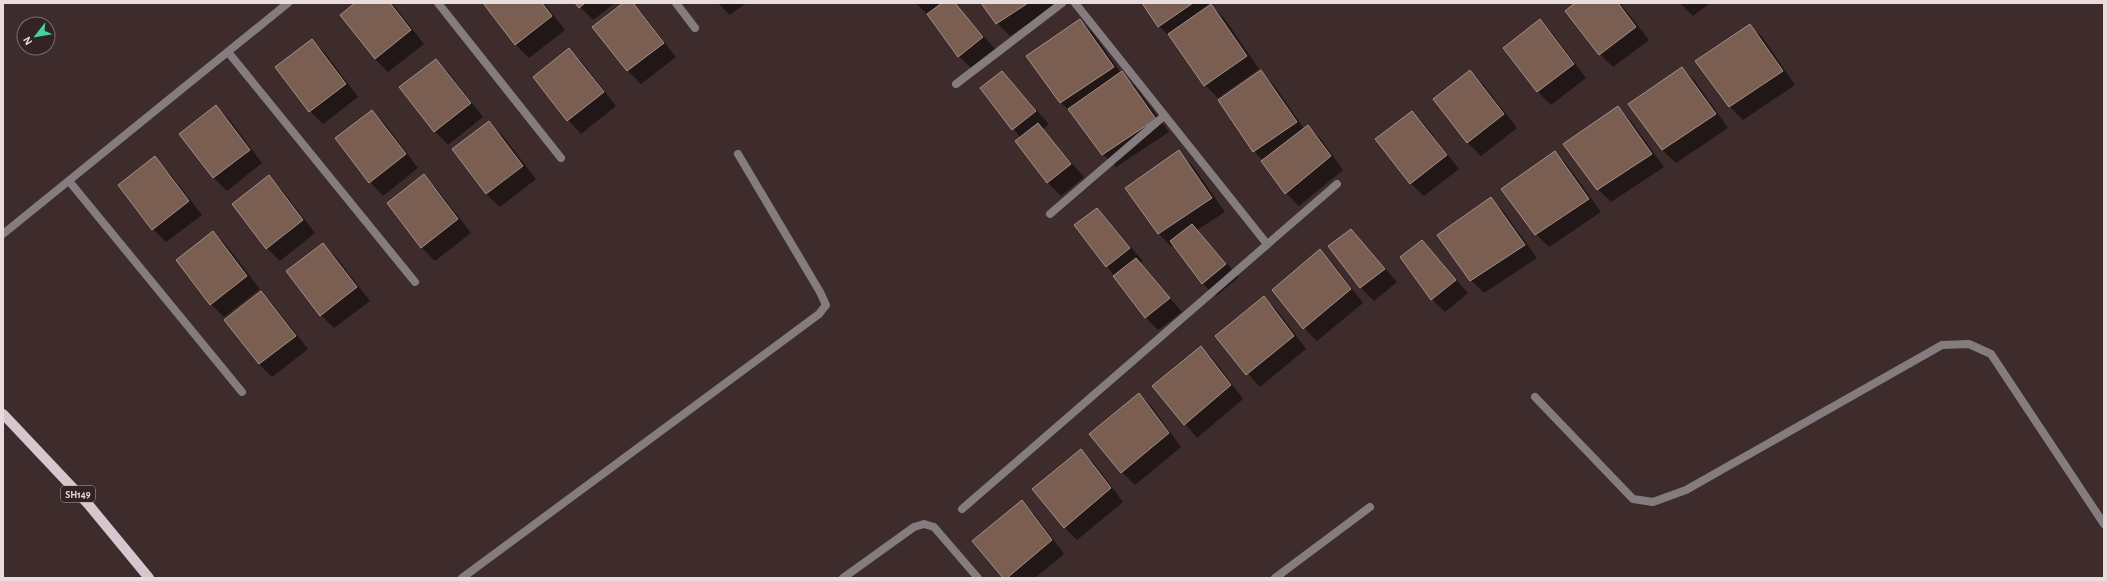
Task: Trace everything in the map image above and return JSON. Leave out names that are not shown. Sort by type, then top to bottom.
[{"type":"main road","name":"SH149","points":[[3,414],[88,504],[149,578]]},
{"type":"street","points":[[3,234],[288,3]]},
{"type":"street","points":[[438,3],[561,158]]},
{"type":"street","points":[[676,3],[695,28]]},
{"type":"street","points":[[956,84],[1062,3]]},
{"type":"street","points":[[1075,3],[1267,244]]},
{"type":"street","points":[[228,52],[415,282]]},
{"type":"street","points":[[1050,214],[1164,116]]},
{"type":"street","points":[[462,578],[819,314],[826,305],[738,154]]},
{"type":"street","points":[[69,181],[242,392]]},
{"type":"street","points":[[962,509],[1337,184]]},
{"type":"street","points":[[1535,397],[1633,499],[1653,502],[1686,490],[1942,345],[1969,344],[1990,354],[2104,524]]},
{"type":"street","points":[[1275,578],[1370,507]]},
{"type":"street","points":[[843,578],[914,527],[924,524],[934,527],[978,578]]},
{"type":"building","points":[[355,3],[390,3],[411,30],[375,59],[340,15]]},
{"type":"building","points":[[483,3],[542,3],[552,16],[515,45]]},
{"type":"building","points":[[575,3],[585,3],[579,8]]},
{"type":"building","points":[[623,3],[633,3],[664,43],[627,71],[592,27]]},
{"type":"building","points":[[942,3],[955,3],[983,37],[958,57],[927,14]]},
{"type":"building","points":[[981,3],[1028,3],[996,24]]},
{"type":"building","points":[[1142,3],[1193,3],[1158,27]]},
{"type":"building","points":[[1575,3],[1618,3],[1636,27],[1599,55],[1565,11]]},
{"type":"building","points":[[1211,4],[1247,56],[1204,86],[1168,34]]},
{"type":"building","points":[[1080,19],[1114,67],[1060,103],[1026,56]]},
{"type":"building","points":[[1540,19],[1574,64],[1537,92],[1503,48]]},
{"type":"building","points":[[1750,24],[1783,71],[1729,107],[1695,61]]},
{"type":"building","points":[[312,39],[346,84],[309,112],[275,67]]},
{"type":"building","points":[[569,48],[604,92],[567,121],[533,77]]},
{"type":"building","points":[[436,59],[471,103],[434,132],[399,87]]},
{"type":"building","points":[[1682,67],[1716,114],[1662,150],[1628,104]]},
{"type":"building","points":[[1261,70],[1297,122],[1253,152],[1218,100]]},
{"type":"building","points":[[1470,70],[1504,114],[1467,143],[1433,99]]},
{"type":"building","points":[[1002,71],[1036,111],[1012,130],[980,88]]},
{"type":"building","points":[[1122,71],[1156,119],[1102,155],[1068,109]]},
{"type":"building","points":[[216,105],[250,150],[213,178],[179,134]]},
{"type":"building","points":[[1618,106],[1652,154],[1597,190],[1563,144]]},
{"type":"building","points":[[372,110],[406,154],[369,183],[335,138]]},
{"type":"building","points":[[1412,111],[1447,155],[1410,184],[1375,139]]},
{"type":"building","points":[[489,121],[523,166],[486,194],[452,149]]},
{"type":"building","points":[[1038,123],[1071,164],[1047,183],[1015,141]]},
{"type":"building","points":[[1308,125],[1331,156],[1285,194],[1261,161]]},
{"type":"building","points":[[1179,150],[1212,198],[1158,234],[1125,188]]},
{"type":"building","points":[[1555,151],[1589,199],[1535,235],[1501,189]]},
{"type":"building","points":[[155,156],[189,201],[152,230],[118,185]]},
{"type":"building","points":[[424,174],[458,219],[421,248],[387,203]]},
{"type":"building","points":[[269,175],[303,220],[266,249],[232,204]]},
{"type":"building","points":[[1491,197],[1525,245],[1470,281],[1437,235]]},
{"type":"building","points":[[1097,208],[1130,248],[1106,267],[1074,225]]},
{"type":"building","points":[[1192,224],[1226,264],[1202,284],[1170,241]]},
{"type":"building","points":[[1351,229],[1385,269],[1360,288],[1328,246]]},
{"type":"building","points":[[213,231],[247,276],[210,305],[176,260]]},
{"type":"building","points":[[1422,240],[1456,280],[1431,300],[1400,257]]},
{"type":"building","points":[[323,243],[357,287],[320,316],[286,271]]},
{"type":"building","points":[[1320,249],[1351,289],[1303,329],[1272,290]]},
{"type":"building","points":[[1136,258],[1170,298],[1145,318],[1113,276]]},
{"type":"building","points":[[261,291],[296,336],[259,364],[224,320]]},
{"type":"building","points":[[1264,296],[1294,336],[1246,375],[1215,336]]},
{"type":"building","points":[[1201,346],[1231,385],[1184,425],[1152,386]]},
{"type":"building","points":[[1139,393],[1169,433],[1121,473],[1089,434]]},
{"type":"building","points":[[1081,449],[1111,488],[1064,528],[1032,489]]},
{"type":"building","points":[[1022,500],[1052,540],[1007,578],[1003,578],[972,541]]}]
